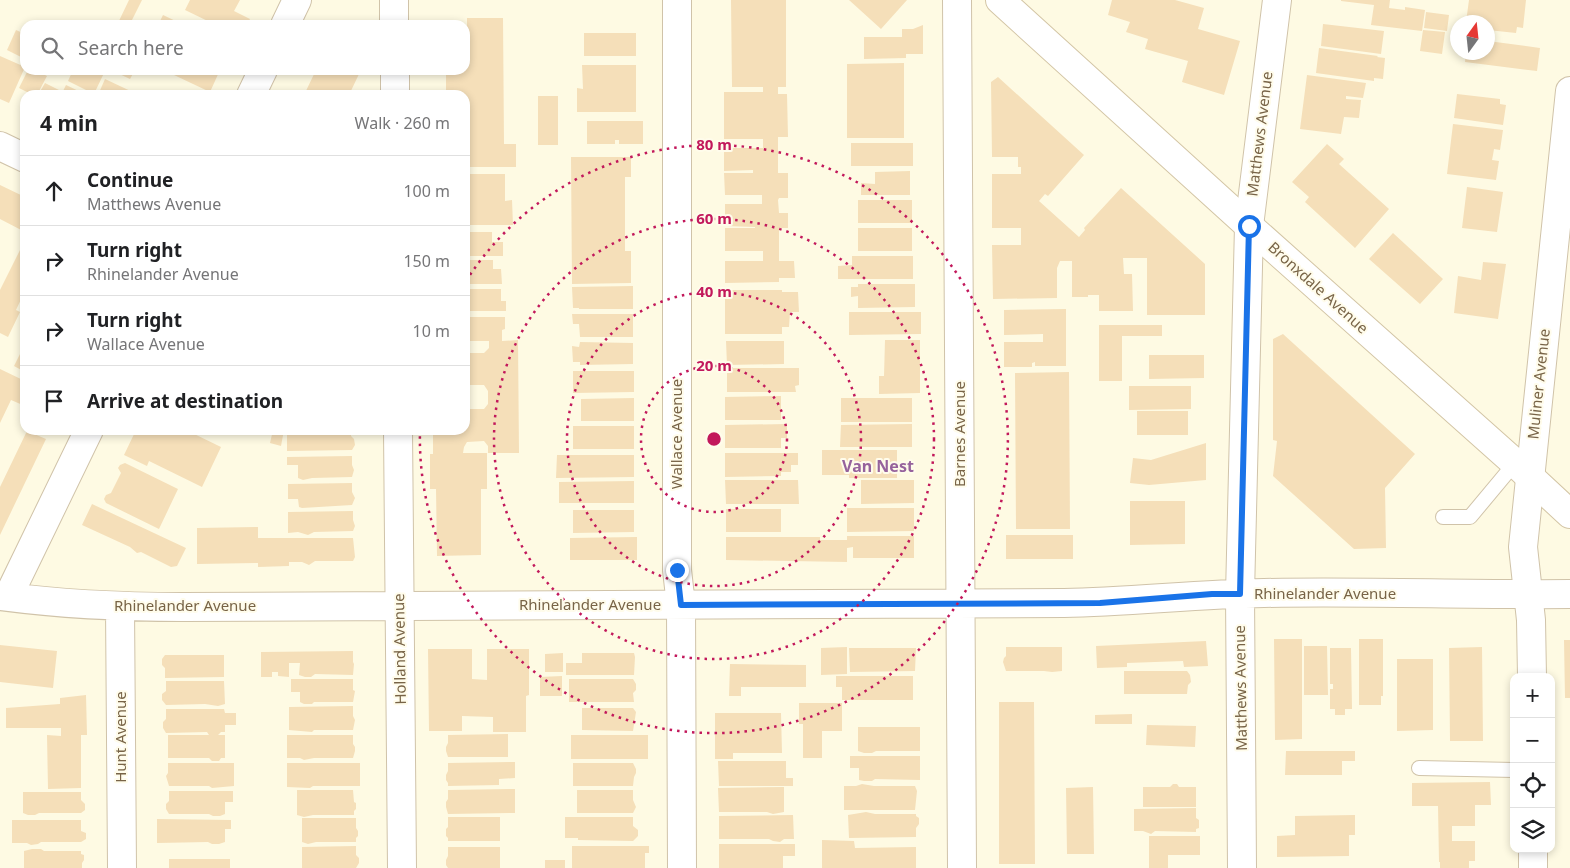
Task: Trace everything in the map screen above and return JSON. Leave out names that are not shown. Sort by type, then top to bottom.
[{"type":"street","points":[[287,20],[297,0]]},
{"type":"street","points":[[394,0],[394,20]]},
{"type":"street","name":"Wallace Avenue","points":[[677,0],[677,570],[681,605],[682,868]]},
{"type":"street","name":"Barnes Avenue","points":[[957,0],[962,868]]},
{"type":"street","name":"Bronxdale Avenue","points":[[1000,0],[1570,514]]},
{"type":"street","name":"Matthews Avenue","points":[[1242,868],[1240,594],[1249,226],[1277,0]]},
{"type":"street","points":[[253,90],[261,75]]},
{"type":"street","points":[[395,75],[395,90]]},
{"type":"street","name":"Muliner Avenue","points":[[1532,673],[1531,620],[1523,547],[1522,470],[1570,91]]},
{"type":"street","points":[[0,146],[20,156]]},
{"type":"street","points":[[4,597],[86,435]]},
{"type":"street","name":"Holland Avenue","points":[[398,435],[402,868]]},
{"type":"street","name":"Rhinelander Avenue","points":[[4,597],[120,606],[400,606],[1100,603],[1212,594],[1570,594]]},
{"type":"street","name":"Hunt Avenue","points":[[120,606],[122,868]]},
{"type":"street","points":[[1533,853],[1534,868]]},
{"type":"lane","points":[[1443,517],[1470,517],[1522,470]]},
{"type":"lane","points":[[1419,768],[1510,770]]},
{"type":"building","points":[[129,0],[142,0],[132,20],[119,20]]},
{"type":"building","points":[[190,0],[240,0],[234,11],[250,19],[206,20],[185,10]]},
{"type":"building","points":[[731,0],[786,0],[786,87],[778,87],[778,94],[787,94],[788,137],[778,137],[778,173],[788,173],[788,198],[779,198],[778,200],[779,213],[788,213],[788,228],[779,228],[779,261],[794,261],[795,278],[779,278],[779,282],[725,283],[725,261],[763,261],[763,251],[725,251],[725,228],[755,227],[725,226],[725,204],[762,204],[762,195],[725,195],[724,173],[753,173],[753,170],[724,171],[724,148],[763,148],[763,139],[724,139],[724,92],[763,92],[763,87],[732,87]]},
{"type":"building","points":[[849,0],[907,0],[881,29]]},
{"type":"building","points":[[1112,0],[1175,0],[1204,8],[1198,29],[1240,41],[1224,95],[1182,82],[1188,61],[1145,49],[1148,39],[1126,32],[1130,22],[1108,15]]},
{"type":"building","points":[[1341,0],[1390,0],[1389,8],[1405,10],[1405,7],[1425,10],[1422,31],[1371,25],[1374,5]]},
{"type":"building","points":[[1469,0],[1526,0],[1523,28],[1517,27],[1516,33],[1495,31],[1495,15],[1467,15]]},
{"type":"building","points":[[1426,12],[1449,15],[1447,31],[1424,28]]},
{"type":"building","points":[[163,15],[174,20],[160,20]]},
{"type":"building","points":[[467,18],[503,18],[504,144],[516,144],[516,167],[470,167],[470,90],[446,90],[446,75],[470,75],[470,20],[467,20]]},
{"type":"building","points":[[1323,24],[1384,31],[1381,54],[1321,46]]},
{"type":"building","points":[[923,25],[923,54],[906,54],[906,58],[864,59],[864,37],[902,37],[902,29],[913,29]]},
{"type":"building","points":[[16,30],[20,32],[20,56],[7,50]]},
{"type":"building","points":[[1423,30],[1445,32],[1442,54],[1420,51]]},
{"type":"building","points":[[584,33],[636,33],[636,56],[584,56]]},
{"type":"building","points":[[1495,42],[1540,48],[1537,71],[1465,62],[1465,60],[1495,60]]},
{"type":"building","points":[[1319,48],[1385,58],[1383,79],[1374,78],[1374,81],[1316,73]]},
{"type":"building","points":[[0,56],[20,65],[21,75],[9,103],[0,99]]},
{"type":"building","points":[[904,63],[904,138],[847,138],[847,64]]},
{"type":"building","points":[[582,65],[636,65],[636,112],[577,112],[577,88],[583,89]]},
{"type":"building","points":[[26,75],[47,76],[40,90],[23,90],[19,88]]},
{"type":"building","points":[[71,75],[103,75],[96,90],[86,90],[68,81]]},
{"type":"building","points":[[122,75],[132,75],[130,79]]},
{"type":"building","points":[[174,75],[218,75],[211,90],[206,90]]},
{"type":"building","points":[[314,75],[359,75],[351,90],[306,90]]},
{"type":"building","points":[[1307,75],[1366,83],[1363,98],[1346,96],[1346,99],[1361,100],[1359,118],[1344,117],[1341,134],[1300,129]]},
{"type":"building","points":[[998,77],[1084,155],[1048,196],[1045,194],[1039,201],[1079,237],[1085,230],[1084,228],[1121,188],[1205,264],[1205,315],[1147,315],[1147,258],[1123,258],[1124,274],[1132,274],[1133,311],[1099,311],[1099,295],[1072,297],[1072,261],[1060,261],[1057,268],[1057,298],[993,299],[992,245],[1021,245],[1021,228],[992,228],[992,174],[1021,174],[1021,167],[1018,167],[1018,157],[992,157],[991,82]]},
{"type":"building","points":[[105,79],[128,90],[100,90]]},
{"type":"building","points":[[45,83],[59,90],[41,90]]},
{"type":"building","points":[[66,85],[76,90],[64,90]]},
{"type":"building","points":[[1457,94],[1500,99],[1500,104],[1506,105],[1503,125],[1454,118]]},
{"type":"building","points":[[538,96],[558,96],[558,145],[538,145]]},
{"type":"building","points":[[587,121],[643,121],[643,144],[619,144],[619,140],[615,140],[615,144],[587,144]]},
{"type":"building","points":[[1453,124],[1503,130],[1500,150],[1494,149],[1492,160],[1499,161],[1496,180],[1447,174]]},
{"type":"building","points":[[851,143],[913,143],[913,166],[851,166]]},
{"type":"building","points":[[1327,144],[1344,159],[1339,164],[1389,209],[1355,248],[1305,202],[1309,197],[1292,182]]},
{"type":"building","points":[[571,157],[631,157],[631,177],[625,177],[625,251],[631,251],[631,283],[572,284]]},
{"type":"building","points":[[910,171],[910,195],[861,195],[861,183],[875,184],[875,172]]},
{"type":"building","points":[[470,174],[505,174],[505,201],[512,200],[513,225],[470,225]]},
{"type":"building","points":[[0,185],[20,195],[20,229],[0,219]]},
{"type":"building","points":[[1467,187],[1503,192],[1497,232],[1462,228]]},
{"type":"building","points":[[858,200],[912,200],[912,223],[858,223]]},
{"type":"building","points":[[858,228],[912,228],[912,251],[858,251]]},
{"type":"building","points":[[470,232],[492,232],[492,242],[503,242],[503,256],[470,256]]},
{"type":"building","points":[[1393,233],[1443,279],[1420,304],[1369,259]]},
{"type":"building","points":[[20,250],[20,302],[16,310],[20,312],[8,337],[0,333],[0,290]]},
{"type":"building","points":[[852,256],[913,256],[913,279],[838,279],[838,266],[852,265]]},
{"type":"building","points":[[470,260],[493,260],[493,269],[501,269],[502,284],[470,284]]},
{"type":"building","points":[[1483,262],[1506,264],[1498,319],[1454,313],[1458,276],[1481,280]]},
{"type":"building","points":[[858,284],[915,284],[915,307],[858,308],[858,296],[851,297],[851,287],[858,287]]},
{"type":"building","points":[[633,286],[633,309],[573,308],[572,287]]},
{"type":"building","points":[[470,289],[501,289],[501,301],[506,301],[506,311],[470,311]]},
{"type":"building","points":[[725,290],[782,290],[782,292],[798,292],[799,312],[790,312],[789,327],[782,327],[782,334],[725,334]]},
{"type":"building","points":[[1066,309],[1066,366],[1035,366],[1035,362],[1032,363],[1032,367],[1004,367],[1004,342],[1043,342],[1043,334],[1004,335],[1004,310]]},
{"type":"building","points":[[849,312],[921,312],[921,334],[849,335]]},
{"type":"building","points":[[572,314],[633,314],[633,337],[580,337],[579,324],[573,324]]},
{"type":"building","points":[[470,317],[505,317],[502,341],[518,340],[519,453],[488,453],[488,446],[484,441],[467,442],[463,453],[487,453],[487,489],[481,489],[481,555],[437,556],[436,489],[430,489],[430,454],[433,454],[433,435],[470,435],[470,409],[484,409],[488,404],[488,391],[484,385],[470,385],[470,353],[484,353],[489,348],[489,341],[470,341]]},
{"type":"building","points":[[1099,325],[1162,325],[1162,336],[1122,336],[1122,381],[1099,381]]},
{"type":"building","points":[[1283,334],[1415,454],[1385,488],[1386,548],[1354,549],[1273,476],[1277,441],[1273,440],[1273,339]]},
{"type":"building","points":[[885,340],[920,340],[920,393],[879,394],[879,376],[884,376]]},
{"type":"building","points":[[726,341],[784,341],[784,364],[727,365]]},
{"type":"building","points":[[580,342],[633,343],[633,364],[580,365],[580,362],[573,362],[572,346],[579,347]]},
{"type":"building","points":[[20,354],[20,369],[14,366]]},
{"type":"building","points":[[1149,355],[1204,355],[1204,378],[1149,379]]},
{"type":"building","points":[[727,368],[799,368],[799,385],[795,386],[796,392],[727,392]]},
{"type":"building","points":[[0,369],[20,379],[20,404],[11,400],[0,423]]},
{"type":"building","points":[[573,371],[634,371],[634,392],[573,393]]},
{"type":"building","points":[[1069,372],[1070,529],[1016,529],[1015,373]]},
{"type":"building","points":[[1129,386],[1191,386],[1191,409],[1129,410]]},
{"type":"building","points":[[781,396],[781,420],[725,420],[725,397]]},
{"type":"building","points":[[634,398],[634,421],[581,421],[581,399]]},
{"type":"building","points":[[841,398],[912,398],[912,422],[841,422]]},
{"type":"building","points":[[1137,411],[1188,411],[1188,435],[1137,435]]},
{"type":"building","points":[[787,424],[787,438],[781,438],[781,448],[725,448],[725,425]]},
{"type":"building","points":[[912,424],[912,447],[840,447],[841,425]]},
{"type":"building","points":[[573,426],[634,426],[634,449],[573,449]]},
{"type":"building","points":[[25,435],[36,435],[46,439],[0,535],[0,487]]},
{"type":"building","points":[[134,435],[196,435],[221,447],[202,487],[149,461],[147,466],[124,455]]},
{"type":"building","points":[[272,435],[283,435],[281,446],[270,443]]},
{"type":"building","points":[[287,435],[351,435],[355,445],[352,450],[287,451]]},
{"type":"building","points":[[1206,443],[1206,480],[1149,485],[1130,483],[1133,458],[1151,460]]},
{"type":"building","points":[[822,450],[897,450],[897,478],[849,478],[849,475],[822,475]]},
{"type":"building","points":[[725,453],[798,453],[798,465],[791,465],[791,472],[781,472],[781,476],[725,477]]},
{"type":"building","points":[[557,455],[634,455],[634,477],[556,478]]},
{"type":"building","points":[[352,456],[354,470],[352,477],[303,480],[298,478],[298,465],[287,465],[287,457]]},
{"type":"building","points":[[125,463],[178,489],[159,529],[106,503],[104,499],[106,495],[111,493],[121,473],[118,468]]},
{"type":"building","points":[[725,480],[798,480],[799,504],[726,504]]},
{"type":"building","points":[[861,480],[914,480],[914,503],[861,504]]},
{"type":"building","points":[[634,481],[634,503],[559,503],[559,482]]},
{"type":"building","points":[[352,483],[352,492],[355,498],[352,505],[302,508],[299,507],[298,499],[288,499],[288,484]]},
{"type":"building","points":[[1130,501],[1185,501],[1185,544],[1130,545]]},
{"type":"building","points":[[92,504],[186,548],[177,566],[171,567],[141,552],[137,553],[130,547],[82,525]]},
{"type":"building","points":[[847,508],[914,508],[914,531],[847,532]]},
{"type":"building","points":[[726,509],[781,509],[781,532],[726,532]]},
{"type":"building","points":[[573,510],[634,510],[634,532],[573,533]]},
{"type":"building","points":[[353,511],[355,526],[353,531],[314,532],[308,535],[298,532],[288,533],[288,512]]},
{"type":"building","points":[[258,527],[258,538],[353,538],[355,557],[353,561],[315,561],[309,565],[302,562],[289,562],[289,566],[258,567],[258,563],[197,564],[197,528]]},
{"type":"building","points":[[1006,535],[1073,535],[1073,559],[1006,559]]},
{"type":"building","points":[[847,536],[914,536],[914,558],[853,558],[853,547],[847,548],[847,562],[726,560],[726,537],[820,537],[820,540],[847,540]]},
{"type":"building","points":[[637,537],[637,560],[570,560],[570,538]]},
{"type":"building","points":[[1274,639],[1302,639],[1302,739],[1275,740]]},
{"type":"building","points":[[1359,639],[1383,639],[1383,696],[1381,696],[1381,705],[1359,705]]},
{"type":"building","points":[[1564,640],[1570,640],[1570,698],[1565,698]]},
{"type":"building","points":[[1206,641],[1208,666],[1184,667],[1183,661],[1127,663],[1127,667],[1097,668],[1096,646]]},
{"type":"building","points":[[0,645],[57,651],[53,688],[0,682]]},
{"type":"building","points":[[1304,646],[1327,646],[1328,695],[1304,695]]},
{"type":"building","points":[[847,647],[847,674],[821,675],[821,648]]},
{"type":"building","points":[[1006,647],[1062,647],[1062,671],[1006,671],[1003,662],[1006,656]]},
{"type":"building","points":[[1482,647],[1483,741],[1450,741],[1449,648]]},
{"type":"building","points":[[849,648],[916,648],[915,671],[850,672]]},
{"type":"building","points":[[1330,648],[1351,648],[1352,709],[1345,709],[1345,715],[1335,715],[1335,709],[1330,709],[1330,689],[1333,689],[1333,684],[1330,684]]},
{"type":"building","points":[[428,649],[472,649],[472,679],[487,680],[487,649],[529,649],[529,695],[526,696],[526,732],[493,732],[493,717],[462,716],[462,731],[429,731]]},
{"type":"building","points":[[353,651],[353,675],[315,674],[311,677],[305,677],[299,675],[300,663],[289,663],[289,677],[278,676],[278,672],[272,672],[272,677],[261,677],[261,652]]},
{"type":"building","points":[[563,653],[563,672],[545,672],[545,654]]},
{"type":"building","points":[[582,653],[634,653],[634,675],[566,675],[566,663],[582,663]]},
{"type":"building","points":[[165,655],[224,655],[224,677],[165,678],[165,668],[162,665],[162,659]]},
{"type":"building","points":[[1397,659],[1433,659],[1433,730],[1397,731]]},
{"type":"building","points":[[730,664],[806,665],[806,687],[741,687],[741,696],[729,696]]},
{"type":"building","points":[[1124,671],[1187,671],[1191,682],[1188,685],[1187,694],[1124,694]]},
{"type":"building","points":[[562,676],[562,696],[540,696],[540,677]]},
{"type":"building","points":[[836,676],[913,676],[913,700],[842,700],[842,687],[836,687]]},
{"type":"building","points":[[291,679],[353,679],[353,690],[355,691],[353,702],[314,702],[312,704],[304,704],[300,702],[300,692],[291,692]]},
{"type":"building","points":[[569,679],[633,679],[636,684],[636,690],[633,693],[634,702],[569,702]]},
{"type":"building","points":[[166,681],[224,681],[225,704],[218,706],[205,704],[166,705],[162,700],[162,694],[166,691]]},
{"type":"building","points":[[86,695],[87,735],[81,735],[81,788],[48,789],[47,735],[61,736],[61,728],[6,728],[6,708],[60,704],[60,698]]},
{"type":"building","points":[[999,702],[1034,702],[1035,864],[999,864]]},
{"type":"building","points":[[799,703],[842,703],[842,731],[822,731],[822,758],[803,758],[803,724],[799,724]]},
{"type":"building","points":[[353,706],[355,720],[353,730],[314,730],[312,732],[289,730],[289,707]]},
{"type":"building","points":[[582,708],[633,708],[636,712],[633,731],[582,730]]},
{"type":"building","points":[[166,709],[224,709],[225,713],[236,713],[236,725],[225,725],[225,732],[221,732],[218,735],[225,735],[225,758],[221,758],[219,761],[212,761],[209,758],[168,758],[168,735],[209,735],[207,732],[166,733],[163,728],[163,722],[166,719]]},
{"type":"building","points":[[715,713],[781,713],[782,753],[733,753],[733,759],[715,759]]},
{"type":"building","points":[[1132,714],[1132,724],[1095,724],[1095,715]]},
{"type":"building","points":[[1147,725],[1196,726],[1195,747],[1146,745]]},
{"type":"building","points":[[858,727],[920,727],[920,751],[876,751],[864,753],[858,751]]},
{"type":"building","points":[[508,734],[508,757],[448,757],[446,751],[448,735]]},
{"type":"building","points":[[287,735],[353,735],[355,751],[353,758],[314,758],[304,760],[300,758],[287,758]]},
{"type":"building","points":[[571,735],[648,735],[648,759],[571,759]]},
{"type":"building","points":[[1286,751],[1355,751],[1355,761],[1342,761],[1342,775],[1285,775]]},
{"type":"building","points":[[850,756],[920,756],[920,780],[859,780],[859,768],[850,768]]},
{"type":"building","points":[[718,761],[786,761],[786,778],[793,778],[793,786],[719,786]]},
{"type":"building","points":[[515,762],[515,778],[499,779],[499,785],[448,786],[446,780],[448,763]]},
{"type":"building","points":[[168,763],[234,763],[234,786],[212,788],[209,786],[169,786],[166,776],[168,773]]},
{"type":"building","points":[[287,763],[360,763],[360,786],[287,787]]},
{"type":"building","points":[[573,763],[633,763],[636,773],[633,786],[573,786]]},
{"type":"building","points":[[1490,782],[1491,805],[1475,805],[1475,826],[1452,826],[1452,841],[1475,841],[1475,861],[1469,861],[1469,868],[1440,868],[1438,806],[1412,806],[1412,783]]},
{"type":"building","points":[[862,784],[874,786],[915,786],[917,791],[915,810],[844,810],[844,786]]},
{"type":"building","points":[[1173,784],[1177,784],[1179,787],[1196,787],[1196,807],[1143,807],[1143,787],[1170,787]]},
{"type":"building","points":[[784,787],[784,812],[773,814],[767,812],[719,812],[718,788]]},
{"type":"building","points":[[1093,787],[1094,854],[1067,854],[1066,788]]},
{"type":"building","points":[[515,789],[515,813],[448,814],[446,802],[448,790]]},
{"type":"building","points":[[297,790],[353,790],[354,802],[356,803],[354,815],[313,815],[304,817],[297,815]]},
{"type":"building","points":[[577,790],[633,790],[633,800],[636,807],[633,813],[577,813]]},
{"type":"building","points":[[169,791],[233,791],[233,802],[225,802],[225,814],[220,816],[209,814],[169,814],[166,804],[169,801]]},
{"type":"building","points":[[23,792],[81,792],[81,800],[85,804],[85,810],[81,813],[39,813],[28,815],[23,813]]},
{"type":"building","points":[[1196,808],[1199,828],[1196,829],[1196,832],[1155,831],[1151,834],[1143,831],[1134,831],[1134,809]]},
{"type":"building","points":[[866,812],[875,814],[916,814],[919,818],[919,824],[916,828],[916,837],[849,838],[848,815]]},
{"type":"building","points":[[793,815],[794,839],[784,839],[780,842],[769,839],[719,839],[719,816]]},
{"type":"building","points":[[1355,815],[1355,835],[1349,835],[1349,856],[1277,857],[1277,836],[1295,835],[1295,816]]},
{"type":"building","points":[[448,817],[500,817],[500,841],[448,841],[446,829],[448,827]]},
{"type":"building","points":[[565,817],[633,817],[633,826],[638,830],[638,836],[633,841],[565,838]]},
{"type":"building","points":[[302,818],[356,818],[358,836],[356,842],[316,842],[308,844],[302,842]]},
{"type":"building","points":[[157,819],[231,820],[231,829],[225,829],[225,842],[219,844],[208,842],[157,843]]},
{"type":"building","points":[[12,820],[81,820],[81,831],[86,833],[86,839],[81,842],[41,842],[31,845],[27,843],[12,843]]},
{"type":"building","points":[[1149,836],[1200,836],[1200,855],[1168,855],[1168,868],[1149,868]]},
{"type":"building","points":[[822,840],[854,841],[855,848],[916,847],[916,868],[822,868]]},
{"type":"building","points":[[719,844],[795,844],[795,856],[783,856],[783,868],[719,868]]},
{"type":"building","points":[[356,846],[356,855],[359,858],[359,863],[356,868],[302,868],[302,847]]},
{"type":"building","points":[[572,846],[649,846],[649,853],[645,853],[645,868],[572,868]]},
{"type":"building","points":[[448,847],[500,847],[500,868],[448,868],[446,860]]},
{"type":"building","points":[[32,849],[44,851],[81,851],[81,854],[84,855],[82,868],[24,868],[24,851]]},
{"type":"building","points":[[169,859],[230,859],[230,868],[169,868]]},
{"type":"building","points":[[545,860],[565,860],[565,868],[545,868]]},
{"type":"district","name":"Van Nest","points":[[878,466]]},
{"type":"route","points":[[677,570],[681,605],[1100,603],[1212,594],[1240,594],[1249,226]]}]
